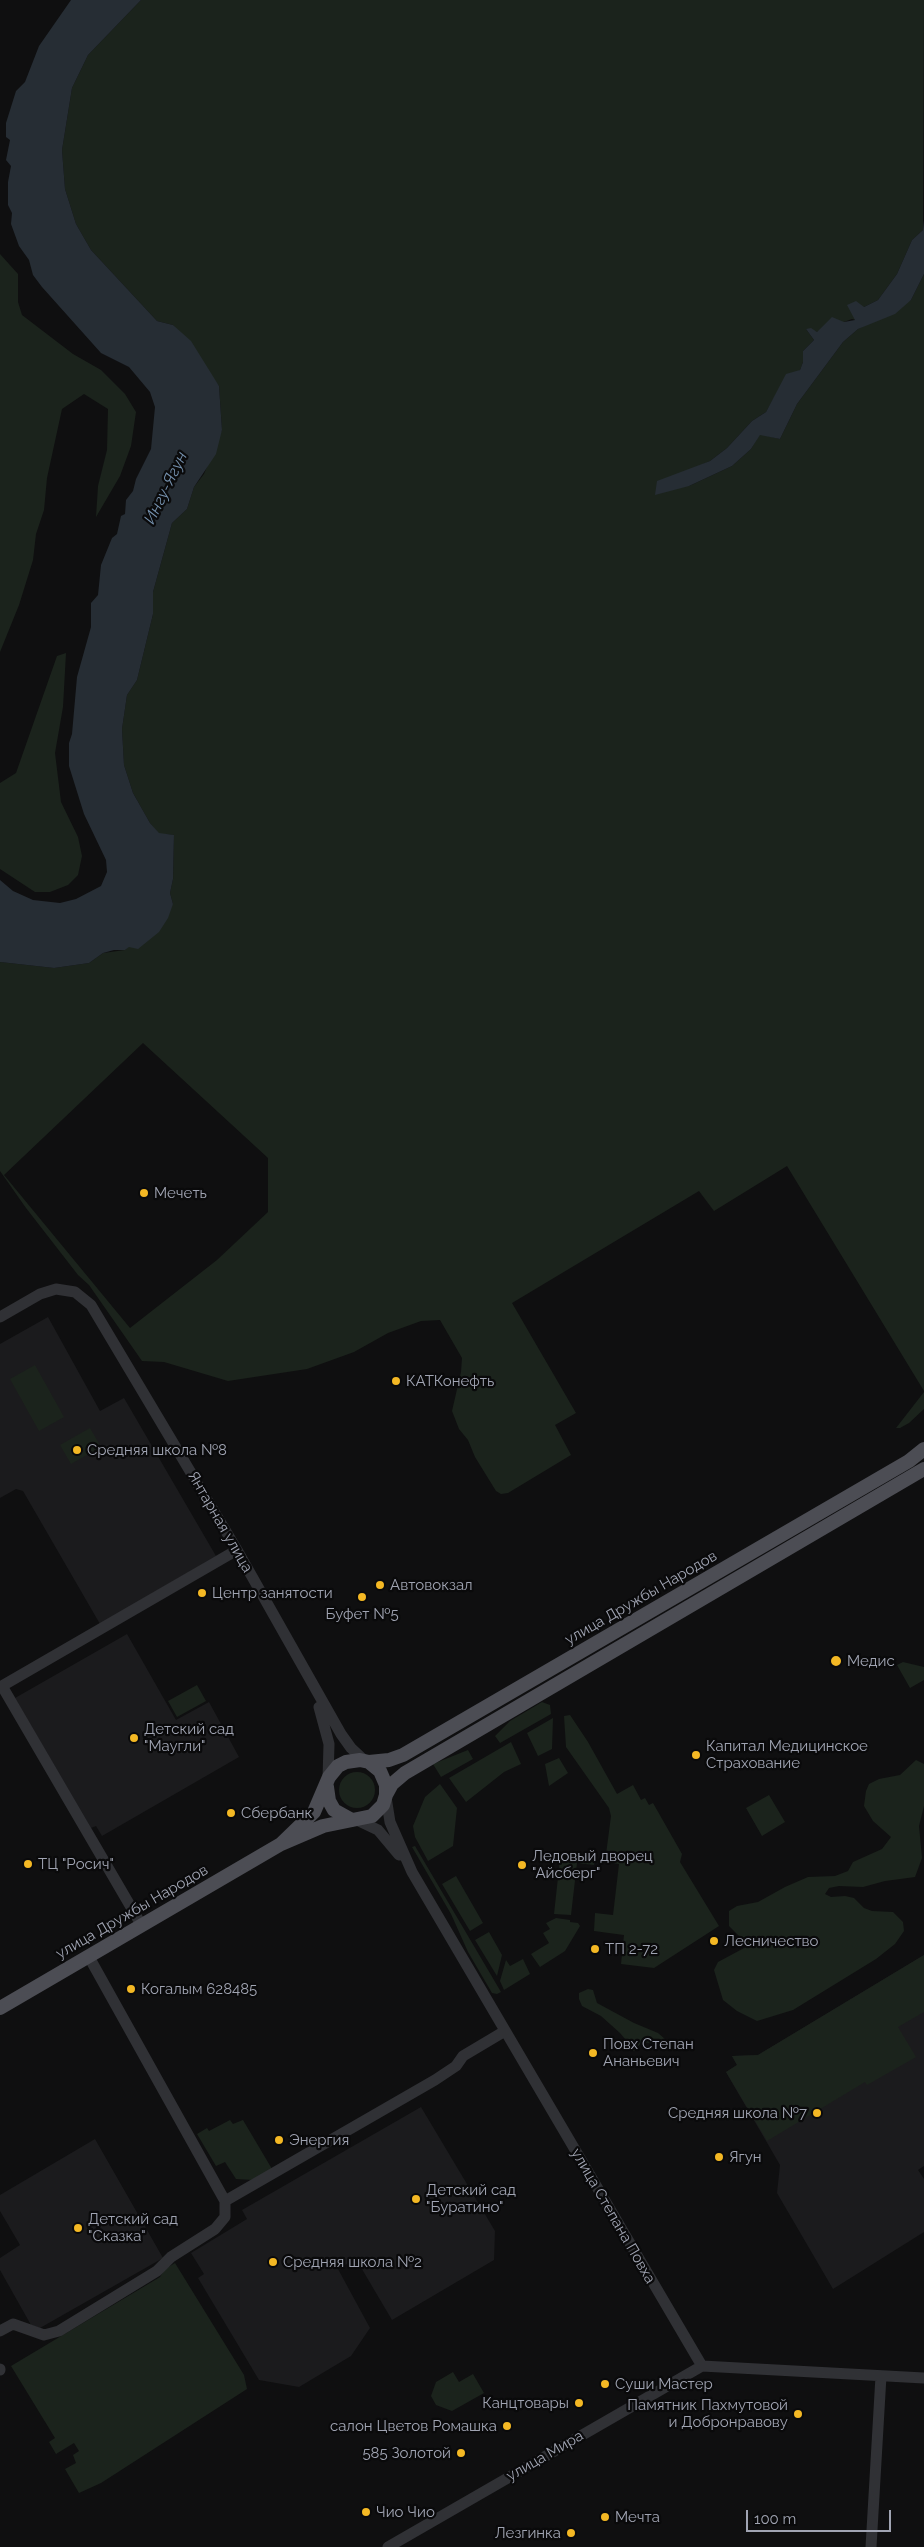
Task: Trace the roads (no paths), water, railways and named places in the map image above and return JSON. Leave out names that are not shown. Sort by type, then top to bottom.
[{"type":"main road","name":"улица Дружбы Народов","points":[[367,1762],[389,1760],[403,1755],[909,1461],[924,1449]]},
{"type":"main road","name":"улица Дружбы Народов","points":[[386,1795],[392,1784],[405,1773],[924,1469]]},
{"type":"main road","points":[[354,1760],[367,1762],[383,1775],[386,1795],[376,1813],[354,1820],[323,1826],[281,1844],[314,1812],[334,1769],[354,1760]]},
{"type":"main road","points":[[327,1784],[327,1797],[334,1810],[354,1820]]},
{"type":"main road","name":"улица Дружбы Народов","points":[[0,2008],[281,1844]]},
{"type":"street","name":"Янтарная улица","points":[[0,1317],[49,1291],[64,1289],[75,1292],[86,1299],[96,1312],[237,1550],[310,1681]]},
{"type":"street","points":[[142,1926],[2,1686],[237,1550]]},
{"type":"street","points":[[310,1681],[346,1742],[367,1762]]},
{"type":"street","points":[[310,1681],[328,1735],[330,1756],[327,1784]]},
{"type":"street","points":[[386,1795],[390,1822],[412,1872]]},
{"type":"street","points":[[354,1820],[373,1827],[383,1834],[412,1872]]},
{"type":"street","name":"улица Степана Повха","points":[[412,1872],[702,2366]]},
{"type":"street","points":[[0,2332],[13,2324],[44,2334],[59,2331],[143,2279],[171,2257],[215,2229],[225,2217],[225,2201],[89,1957]]},
{"type":"street","points":[[225,2201],[435,2080],[456,2066],[463,2056],[505,2031]]},
{"type":"street","points":[[702,2366],[924,2378]]},
{"type":"street","name":"улица Мира","points":[[388,2547],[702,2366]]},
{"type":"street","points":[[871,2547],[881,2376]]},
{"type":"water","name":"Ингу-Ягун","points":[[71,0],[141,0],[88,55],[72,88],[62,150],[65,189],[76,224],[91,250],[157,321],[173,325],[191,341],[219,386],[222,430],[216,454],[194,487],[187,509],[172,523],[153,592],[153,614],[137,680],[127,695],[122,729],[124,765],[133,793],[150,823],[159,833],[174,835],[173,879],[170,893],[173,904],[168,918],[159,932],[138,949],[129,947],[125,950],[114,950],[103,953],[89,963],[54,968],[0,962],[0,880],[13,891],[33,900],[60,903],[76,899],[101,886],[107,872],[106,860],[84,814],[69,766],[69,743],[72,734],[77,677],[91,627],[91,603],[98,595],[101,565],[112,538],[117,534],[121,516],[125,514],[126,500],[133,491],[136,479],[151,449],[155,407],[150,392],[129,367],[101,353],[42,287],[33,275],[29,260],[19,246],[11,224],[12,213],[8,205],[8,182],[11,166],[6,160],[10,140],[6,137],[6,123],[16,91],[25,82],[39,46]]},
{"type":"water","points":[[924,220],[924,274],[911,300],[895,314],[858,329],[843,342],[797,404],[780,439],[760,435],[751,449],[732,466],[689,486],[655,495],[657,481],[710,461],[727,448],[752,421],[766,412],[786,374],[800,370],[803,362],[803,351],[814,340],[806,329],[811,328],[817,332],[832,317],[844,322],[855,320],[847,305],[856,301],[864,307],[878,300],[897,274],[912,240],[923,230]]},
{"type":"place","name":"Мечеть","points":[[144,1193]]},
{"type":"place","name":"КАТКонефть","points":[[396,1381]]},
{"type":"place","name":"Средняя школа №8","points":[[77,1450]]},
{"type":"place","name":"Автовокзал","points":[[380,1585]]},
{"type":"place","name":"Центр занятости","points":[[202,1593]]},
{"type":"place","name":"Буфет №5","points":[[362,1597]]},
{"type":"place","name":"Медис","points":[[836,1661]]},
{"type":"place","name":"Детский сад \"Маугли\"","points":[[134,1738]]},
{"type":"place","name":"Капитал Медицинское Страхование","points":[[696,1755]]},
{"type":"place","name":"Сбербанк","points":[[231,1813]]},
{"type":"place","name":"ТЦ \"Росич\"","points":[[28,1864]]},
{"type":"place","name":"Ледовый дворец \"Айсберг\"","points":[[522,1865]]},
{"type":"place","name":"Лесничество","points":[[714,1941]]},
{"type":"place","name":"ТП 2-72","points":[[595,1949]]},
{"type":"place","name":"Когалым 628485","points":[[131,1989]]},
{"type":"place","name":"Повх Степан Ананьевич","points":[[593,2053]]},
{"type":"place","name":"Средняя школа №7","points":[[817,2113]]},
{"type":"place","name":"Энергия","points":[[279,2140]]},
{"type":"place","name":"Ягун","points":[[719,2157]]},
{"type":"place","name":"Детский сад \"Буратино\"","points":[[416,2199]]},
{"type":"place","name":"Детский сад \"Сказка\"","points":[[78,2228]]},
{"type":"place","name":"Средняя школа №2","points":[[273,2262]]},
{"type":"place","name":"Суши Мастер","points":[[605,2384]]},
{"type":"place","name":"Канцтовары","points":[[579,2403]]},
{"type":"place","name":"Памятник Пахмутовой и Добронравову","points":[[798,2414]]},
{"type":"place","name":"салон Цветов Ромашка","points":[[507,2426]]},
{"type":"place","name":"585 Золотой","points":[[461,2453]]},
{"type":"place","name":"Чио Чио","points":[[366,2512]]},
{"type":"place","name":"Мечта","points":[[605,2517]]},
{"type":"place","name":"Лезгинка","points":[[571,2533]]}]
